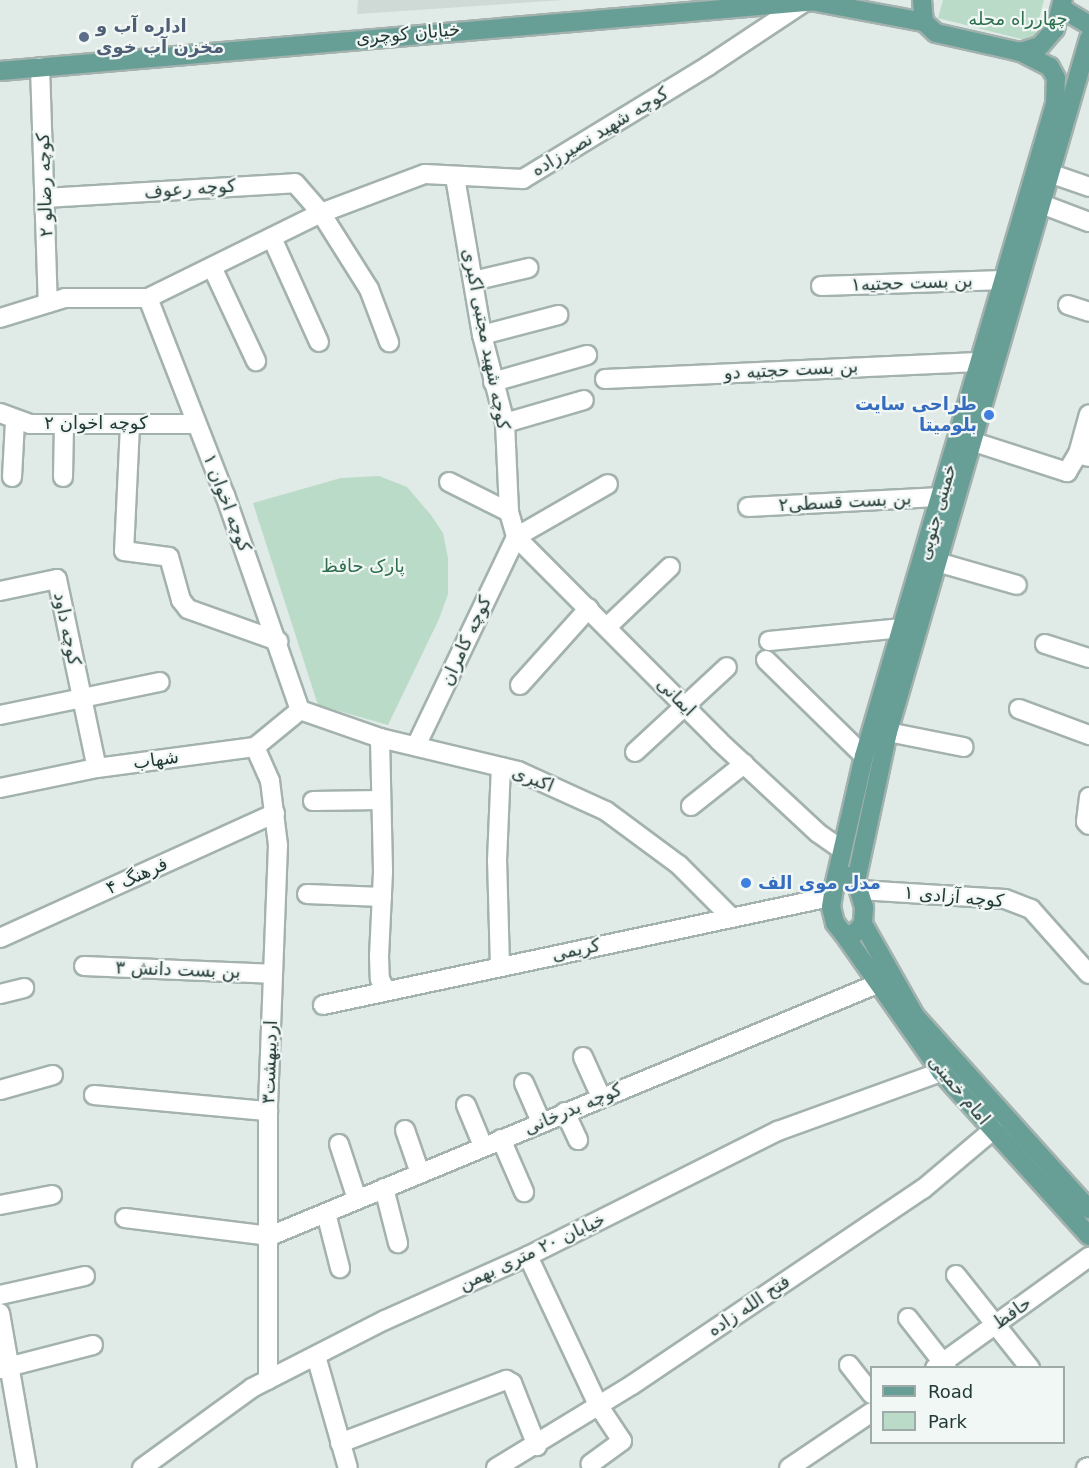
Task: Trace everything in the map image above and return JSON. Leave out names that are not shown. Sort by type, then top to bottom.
[{"type":"main road","points":[[922,0],[924,22]]},
{"type":"main road","name":"خیابان کوچری","points":[[0,71],[725,6],[816,2],[924,22],[936,33],[1020,52]]},
{"type":"main road","points":[[1020,52],[1040,46],[1055,29],[1062,4],[1089,25]]},
{"type":"main road","name":"خمینی جنوبی","points":[[863,924],[858,885],[888,732],[1044,205],[1089,39]]},
{"type":"main road","name":"خمینی جنوبی","points":[[832,892],[864,756],[942,497],[978,362],[1055,104],[1056,78],[1050,67],[1020,52]]},
{"type":"main road","points":[[832,892],[844,875],[858,885]]},
{"type":"main road","name":"امام خمینی","points":[[832,892],[835,923],[940,1072],[1089,1236]]},
{"type":"main road","points":[[843,933],[853,935],[863,924]]},
{"type":"main road","name":"امام خمینی","points":[[863,924],[915,1016],[1089,1209]]},
{"type":"street","name":"کوچه شهید نصیرزاده","points":[[148,298],[321,213],[425,174],[523,179],[816,2]]},
{"type":"street","name":"کوچه رضالو ۲","points":[[40,67],[48,303]]},
{"type":"street","points":[[1052,174],[1089,187]]},
{"type":"street","name":"کوچه شهید مجتبی اکبری","points":[[455,177],[482,335],[505,423],[509,512],[516,537]]},
{"type":"street","name":"کوچه رعوف","points":[[45,198],[295,183],[321,213]]},
{"type":"street","points":[[1044,205],[1089,222]]},
{"type":"street","points":[[321,213],[369,289],[389,342]]},
{"type":"street","points":[[272,238],[319,342]]},
{"type":"street","points":[[212,267],[256,361]]},
{"type":"street","points":[[473,281],[528,268]]},
{"type":"street","name":"بن بست حجتیه۱","points":[[820,286],[1004,280]]},
{"type":"street","points":[[0,318],[48,303],[108,295],[148,298]]},
{"type":"street","name":"کوچه اخوان ۱","points":[[148,298],[278,640],[300,710]]},
{"type":"street","points":[[1068,305],[1089,312]]},
{"type":"street","points":[[482,335],[558,315]]},
{"type":"street","points":[[493,382],[587,355]]},
{"type":"street","name":"بن بست حجتیه دو","points":[[605,379],[978,362]]},
{"type":"street","points":[[505,423],[584,400]]},
{"type":"street","points":[[974,442],[1066,472],[1083,456],[1089,414]]},
{"type":"street","points":[[8,417],[12,477]]},
{"type":"street","name":"کوچه اخوان ۲","points":[[8,417],[64,424],[195,424]]},
{"type":"street","points":[[63,477],[64,424]]},
{"type":"street","points":[[130,425],[124,550],[169,557],[181,600],[188,609],[278,640]]},
{"type":"street","points":[[449,482],[509,512]]},
{"type":"street","points":[[516,537],[608,484]]},
{"type":"street","name":"بن بست قسطی۲","points":[[748,507],[942,497]]},
{"type":"street","name":"ایمانی","points":[[516,537],[744,764],[842,850]]},
{"type":"street","name":"کوچه کامران","points":[[416,746],[516,537]]},
{"type":"street","points":[[937,562],[1017,585]]},
{"type":"street","points":[[607,627],[670,567]]},
{"type":"street","name":"کوچه داود","points":[[0,591],[57,579],[97,768]]},
{"type":"street","points":[[520,685],[589,608]]},
{"type":"street","points":[[769,640],[902,628]]},
{"type":"street","points":[[1045,644],[1089,658]]},
{"type":"street","points":[[766,660],[864,756]]},
{"type":"street","points":[[635,752],[683,705],[727,667]]},
{"type":"street","points":[[0,715],[82,700],[160,682]]},
{"type":"street","points":[[1019,709],[1089,735]]},
{"type":"street","points":[[255,747],[300,710]]},
{"type":"street","name":"اکبری","points":[[300,710],[380,738],[501,767],[606,811],[680,865],[730,916]]},
{"type":"street","points":[[888,732],[964,747]]},
{"type":"street","points":[[380,738],[382,897],[380,979],[386,991]]},
{"type":"street","name":"شهاب","points":[[0,788],[97,768],[255,747]]},
{"type":"street","name":"اردیبهشت۳","points":[[255,747],[270,781],[275,813],[278,896],[271,974],[268,1112],[270,1236],[268,1380]]},
{"type":"street","points":[[692,806],[744,764]]},
{"type":"street","points":[[500,966],[497,861],[501,767]]},
{"type":"street","points":[[1089,797],[1086,822],[1089,825]]},
{"type":"street","points":[[313,801],[381,800]]},
{"type":"street","name":"فرهنگ ۴","points":[[0,938],[275,813]]},
{"type":"street","name":"کوچه آزادی ۱","points":[[858,885],[1005,898],[1031,909],[1089,974]]},
{"type":"street","name":"کریمی","points":[[322,1005],[832,892]]},
{"type":"street","points":[[308,894],[382,897]]},
{"type":"street","name":"بن بست دانش ۳","points":[[84,966],[271,974]]},
{"type":"street","name":"کوچه بدرخانی","points":[[270,1236],[877,984]]},
{"type":"street","points":[[0,994],[24,988]]},
{"type":"street","points":[[583,1057],[601,1097]]},
{"type":"street","name":"خیابان ۲۰ متری بهمن","points":[[142,1468],[268,1380],[316,1356],[528,1256],[778,1131],[940,1072]]},
{"type":"street","points":[[0,1089],[53,1075]]},
{"type":"street","points":[[524,1083],[541,1122]]},
{"type":"street","points":[[94,1095],[268,1112]]},
{"type":"street","points":[[466,1105],[483,1146]]},
{"type":"street","points":[[565,1112],[579,1140]]},
{"type":"street","points":[[405,1130],[420,1173]]},
{"type":"street","name":"فتح الله زاده","points":[[496,1468],[537,1446],[923,1189],[993,1130]]},
{"type":"street","points":[[501,1139],[524,1192]]},
{"type":"street","points":[[339,1144],[357,1199]]},
{"type":"street","points":[[384,1188],[398,1243]]},
{"type":"street","points":[[0,1205],[52,1195]]},
{"type":"street","points":[[326,1213],[340,1268]]},
{"type":"street","points":[[125,1218],[270,1236]]},
{"type":"street","points":[[528,1256],[598,1405],[622,1441],[590,1464]]},
{"type":"street","name":"حافظ","points":[[942,1366],[1089,1257]]},
{"type":"street","points":[[956,1275],[1028,1366]]},
{"type":"street","points":[[0,1295],[85,1276]]},
{"type":"street","points":[[0,1312],[5,1369],[27,1468]]},
{"type":"street","points":[[908,1318],[942,1366]]},
{"type":"street","points":[[5,1369],[93,1345]]},
{"type":"street","points":[[316,1356],[348,1468]]},
{"type":"street","points":[[849,1365],[870,1391]]},
{"type":"street","points":[[340,1443],[506,1380],[512,1383],[537,1446]]},
{"type":"street","points":[[789,1468],[870,1413]]},
{"type":"shaded area","points":[[358,0],[565,0],[357,14]]},
{"type":"green space","name":"چهارراه محله","points":[[943,0],[1044,0],[1033,42],[938,18]]},
{"type":"green space","name":"پارک حافظ","points":[[379,476],[407,487],[431,515],[443,533],[448,558],[448,594],[439,619],[388,725],[318,705],[253,503],[341,478]]},
{"type":"place","name":"اداره آب و مخزن آب خوی","points":[[84,37]]},
{"type":"place","name":"طراحی سایت بلومیتا","points":[[989,415]]},
{"type":"place","name":"مدل موی الف","points":[[746,883]]}]
